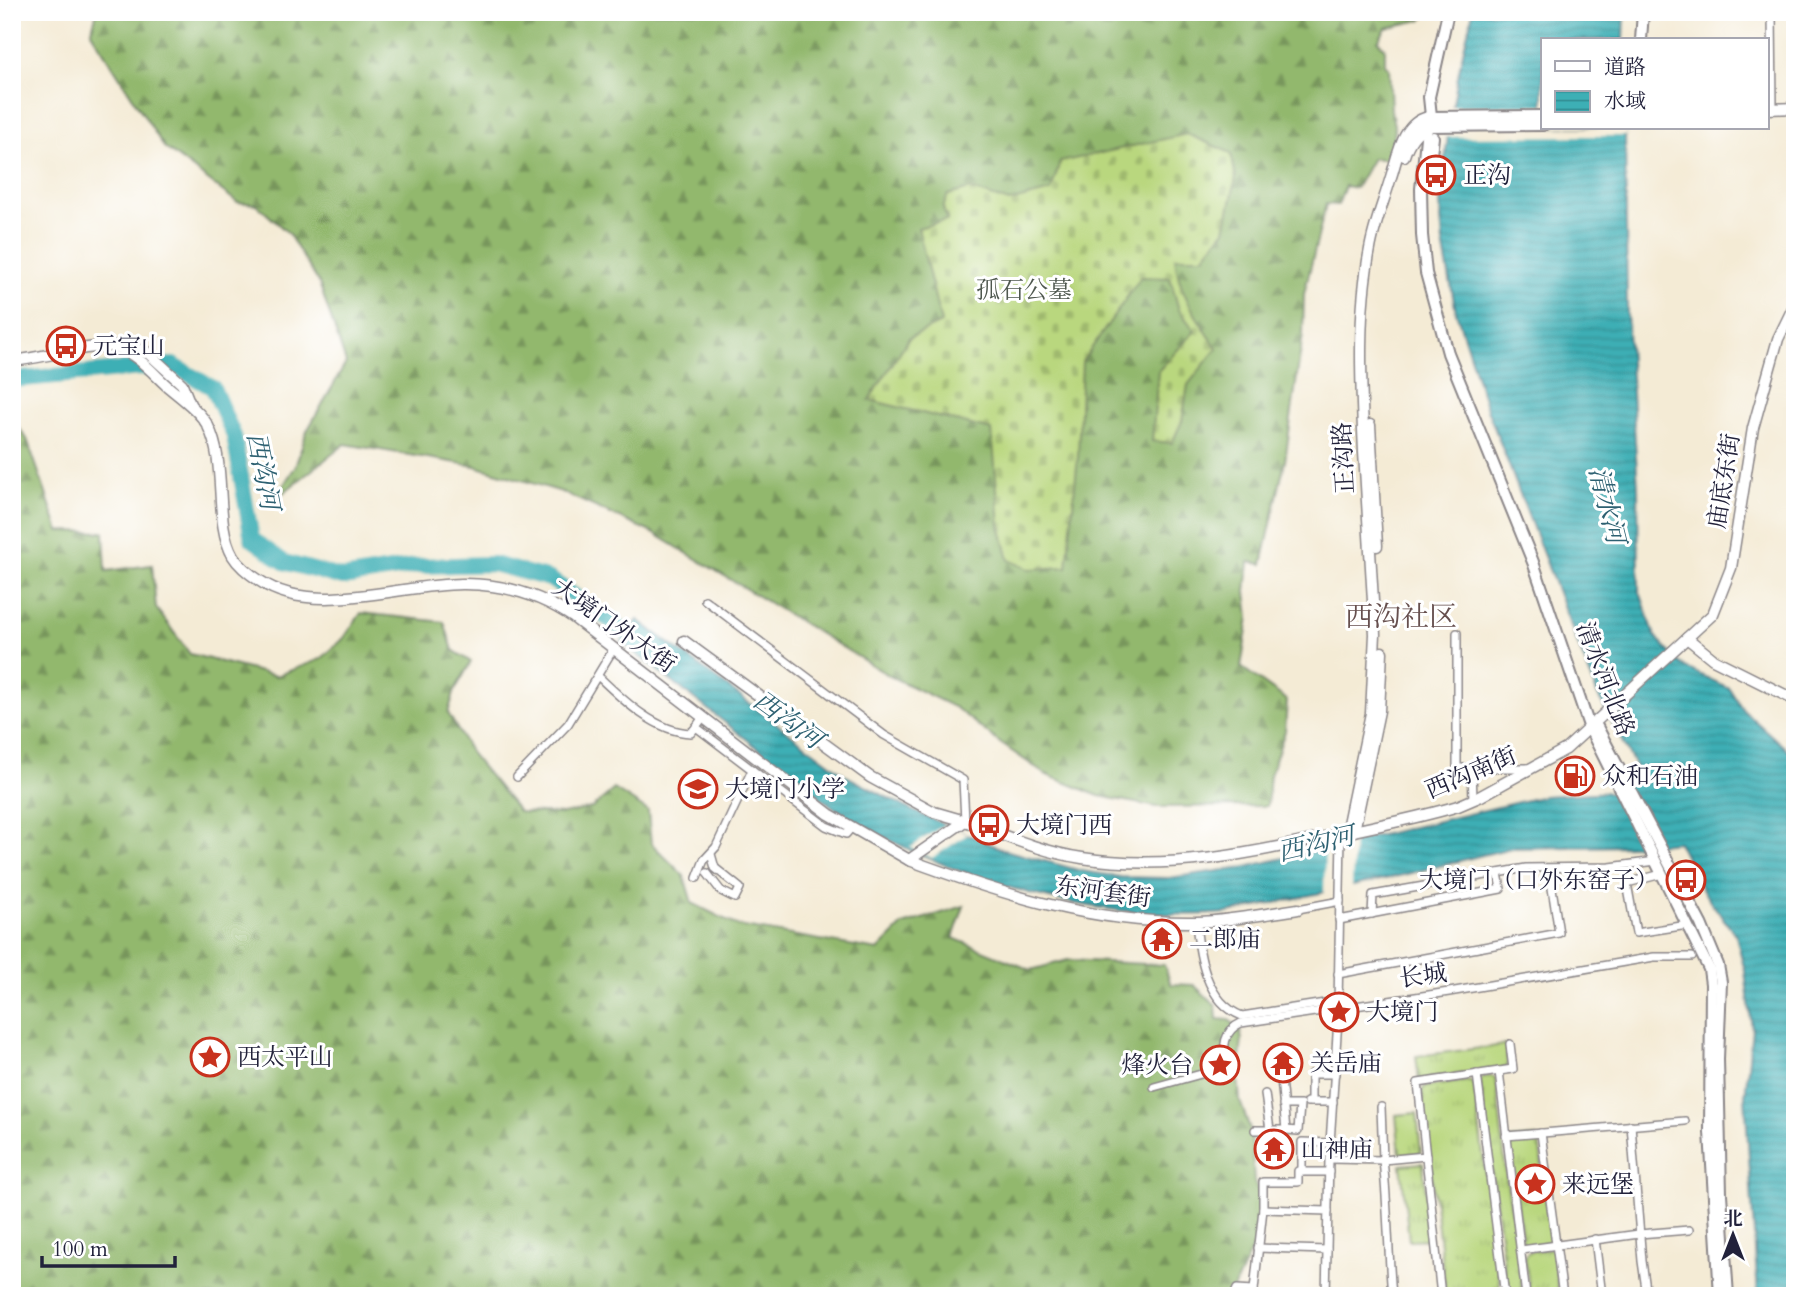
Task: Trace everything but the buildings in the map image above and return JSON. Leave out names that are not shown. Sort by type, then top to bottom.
[{"type":"main road","name":"清水河北路","points":[[1448,12],[1429,97],[1431,120],[1421,189],[1426,273],[1448,353],[1533,562],[1592,726],[1656,853],[1713,950],[1721,982],[1718,1059],[1720,1156],[1728,1296]]},
{"type":"main road","points":[[1640,38],[1643,12]]},
{"type":"main road","points":[[1449,121],[1541,116]]},
{"type":"main road","points":[[1431,120],[1541,125]]},
{"type":"main road","name":"清水河北路","points":[[1656,853],[1662,874],[1709,969],[1710,1132],[1720,1296]]},
{"type":"street","points":[[1772,12],[1770,109],[1795,108]]},
{"type":"street","name":"正沟路","points":[[1346,834],[1371,713],[1376,634],[1361,394],[1361,341],[1366,274],[1370,247],[1400,147],[1409,129],[1420,118],[1431,120]]},
{"type":"street","name":"庙底东街","points":[[1604,714],[1713,614],[1731,568],[1753,428],[1778,340],[1795,304]]},
{"type":"street","name":"大境门外大街","points":[[12,361],[102,347],[145,351],[182,384],[189,402]]},
{"type":"street","name":"大境门外大街","points":[[116,347],[132,354],[189,402],[206,423],[218,456],[228,542],[234,557],[257,580],[271,588],[322,598],[445,585],[499,587],[535,595],[558,607],[614,648],[828,814],[909,860]]},
{"type":"street","points":[[705,600],[884,735],[964,780],[965,821]]},
{"type":"street","points":[[1457,633],[1457,768],[1536,767]]},
{"type":"street","points":[[1687,638],[1713,659],[1795,700]]},
{"type":"street","points":[[684,641],[870,777],[934,812],[1029,845],[1080,858],[1131,863],[1182,863],[1234,857],[1346,834],[1340,897],[1338,1004],[1242,1016],[1229,1011],[1219,1001],[1210,984],[1198,943],[1196,922]]},
{"type":"street","points":[[517,777],[568,724],[614,648]]},
{"type":"street","points":[[598,677],[617,695],[649,718],[679,732],[691,733],[703,717]]},
{"type":"street","name":"西沟南街","points":[[1346,834],[1432,814],[1473,800],[1566,749],[1604,714]]},
{"type":"street","points":[[696,727],[826,825],[843,834],[850,828]]},
{"type":"street","points":[[1472,768],[1473,800]]},
{"type":"street","points":[[698,878],[704,860],[711,854],[752,770]]},
{"type":"street","points":[[909,860],[965,821]]},
{"type":"street","points":[[1372,914],[1373,895],[1526,868],[1610,867],[1656,853]]},
{"type":"street","points":[[707,873],[721,891],[735,898],[740,888],[715,868],[711,854]]},
{"type":"street","name":"东河套街","points":[[909,860],[966,881],[1071,911],[1132,920],[1196,922],[1298,909]]},
{"type":"street","points":[[1338,974],[1559,933],[1549,869]]},
{"type":"street","points":[[1339,920],[1501,889],[1498,873]]},
{"type":"street","points":[[1662,874],[1627,883],[1636,933],[1688,925]]},
{"type":"street","points":[[1298,909],[1340,897]]},
{"type":"street","name":"长城","points":[[1154,1087],[1226,1065],[1224,1050],[1228,1033],[1241,1023],[1449,992],[1654,957],[1692,957]]},
{"type":"street","points":[[1326,1296],[1329,1159],[1338,1019]]},
{"type":"street","points":[[1441,1296],[1418,1083],[1513,1069],[1510,1044]]},
{"type":"street","points":[[1499,1071],[1526,1296]]},
{"type":"street","points":[[1311,1102],[1311,1074],[1335,1074]]},
{"type":"street","points":[[1477,1074],[1505,1296]]},
{"type":"street","points":[[1281,1079],[1286,1130]]},
{"type":"street","points":[[1265,1094],[1270,1130]]},
{"type":"street","points":[[1283,1105],[1333,1102]]},
{"type":"street","points":[[1300,1105],[1297,1131],[1302,1142],[1302,1171]]},
{"type":"street","points":[[1381,1107],[1392,1296]]},
{"type":"street","points":[[1506,1136],[1685,1121]]},
{"type":"street","points":[[1631,1125],[1639,1234],[1647,1296]]},
{"type":"street","points":[[1255,1130],[1297,1131]]},
{"type":"street","points":[[1541,1133],[1563,1296]]},
{"type":"street","points":[[1302,1142],[1331,1143]]},
{"type":"street","points":[[1329,1159],[1383,1160],[1426,1156]]},
{"type":"street","points":[[1234,1296],[1237,1289],[1254,1293],[1263,1209],[1263,1182],[1297,1182],[1298,1171],[1329,1172]]},
{"type":"street","points":[[1263,1209],[1328,1211]]},
{"type":"street","points":[[1521,1250],[1595,1239],[1689,1230]]},
{"type":"street","points":[[1595,1239],[1602,1296]]},
{"type":"street","points":[[1258,1248],[1327,1250]]},
{"type":"green space","points":[[97,12],[1434,12],[1420,20],[1386,28],[1378,41],[1385,48],[1385,65],[1389,67],[1395,131],[1390,160],[1373,158],[1356,188],[1345,186],[1338,205],[1326,204],[1304,294],[1303,334],[1285,461],[1262,564],[1249,562],[1246,592],[1249,617],[1241,667],[1287,700],[1285,731],[1270,775],[1267,806],[1157,807],[1099,796],[1047,775],[956,708],[890,676],[655,534],[562,492],[475,466],[345,444],[274,500],[295,467],[307,431],[346,363],[319,283],[288,233],[256,204],[237,202],[164,147],[91,32]]},
{"type":"green space","name":"孤石公墓","points":[[1187,134],[1231,153],[1236,178],[1225,230],[1203,257],[1175,257],[1185,294],[1217,348],[1188,385],[1182,421],[1172,443],[1152,441],[1158,371],[1195,331],[1179,310],[1170,278],[1141,277],[1082,362],[1078,456],[1067,567],[1029,569],[1009,560],[1000,525],[992,430],[869,400],[909,338],[941,323],[918,228],[947,220],[943,208],[948,195],[970,189],[1009,202],[1051,191],[1060,162]]},
{"type":"green space","points":[[12,418],[27,439],[59,531],[104,532],[106,571],[152,565],[156,608],[190,654],[276,676],[321,659],[344,638],[361,613],[444,622],[453,650],[471,662],[455,690],[448,713],[472,755],[519,812],[563,814],[592,808],[614,789],[648,811],[651,843],[684,876],[692,903],[738,926],[878,950],[903,925],[964,906],[953,938],[1031,970],[1068,960],[1164,965],[1171,984],[1194,985],[1216,1006],[1217,1019],[1229,1020],[1240,1029],[1240,1101],[1251,1132],[1254,1181],[1261,1198],[1256,1240],[1230,1296],[12,1296]]},
{"type":"green space","points":[[1505,1045],[1508,1067],[1419,1080],[1416,1056]]},
{"type":"green space","points":[[1483,1077],[1496,1078],[1522,1296],[1508,1296],[1480,1081]]},
{"type":"green space","points":[[1468,1081],[1474,1084],[1501,1296],[1446,1296],[1422,1092],[1424,1087]]},
{"type":"green space","points":[[1417,1113],[1421,1153],[1400,1154],[1396,1115]]},
{"type":"green space","points":[[1536,1137],[1539,1140],[1551,1239],[1550,1242],[1527,1246],[1523,1244],[1509,1144],[1512,1139]]},
{"type":"green space","points":[[1423,1163],[1430,1239],[1409,1240],[1401,1165]]},
{"type":"green space","points":[[1551,1248],[1559,1296],[1530,1296],[1525,1256],[1528,1252]]},
{"type":"water","name":"清水河","points":[[1473,12],[1625,12],[1624,38],[1541,38],[1541,130],[1625,130],[1627,315],[1638,487],[1639,589],[1655,636],[1677,661],[1729,688],[1743,710],[1795,757],[1795,1296],[1758,1296],[1745,1096],[1752,1029],[1745,971],[1736,936],[1703,891],[1678,842],[1635,846],[1511,848],[1403,875],[1228,913],[1130,912],[1081,904],[1031,894],[983,879],[936,861],[848,817],[621,642],[638,620],[848,777],[913,811],[1004,850],[1082,871],[1121,877],[1169,878],[1246,867],[1544,796],[1611,792],[1641,777],[1598,696],[1486,406],[1456,312],[1443,243],[1440,204],[1449,126]]},
{"type":"pier","points":[[1541,105],[1541,130],[1625,130],[1626,136],[1444,137],[1449,106]]},
{"type":"pier","points":[[945,824],[968,834],[932,858],[910,848]]},
{"type":"pier","points":[[1354,837],[1352,888],[1324,894],[1325,843]]},
{"type":"waterway","name":"西沟河","points":[[12,380],[173,365],[213,388],[234,436],[252,539],[284,562],[343,578],[415,566],[493,564],[550,579],[646,645]]},
{"type":"place","name":"正沟","points":[[1436,175]]},
{"type":"place","name":"元宝山","points":[[66,346]]},
{"type":"place","name":"众和石油","points":[[1575,776]]},
{"type":"place","name":"大境门小学","points":[[698,789]]},
{"type":"place","name":"大境门西","points":[[989,825]]},
{"type":"place","name":"大境门（口外东窑子）","points":[[1686,880]]},
{"type":"place","name":"二郎庙","points":[[1162,939]]},
{"type":"place","name":"大境门","points":[[1339,1012]]},
{"type":"place","name":"西太平山","points":[[210,1057]]},
{"type":"place","name":"关岳庙","points":[[1283,1063]]},
{"type":"place","name":"烽火台","points":[[1220,1065]]},
{"type":"place","name":"山神庙","points":[[1274,1149]]},
{"type":"place","name":"来远堡","points":[[1535,1184]]},
{"type":"district","name":"西沟社区","points":[[1401,617]]}]
